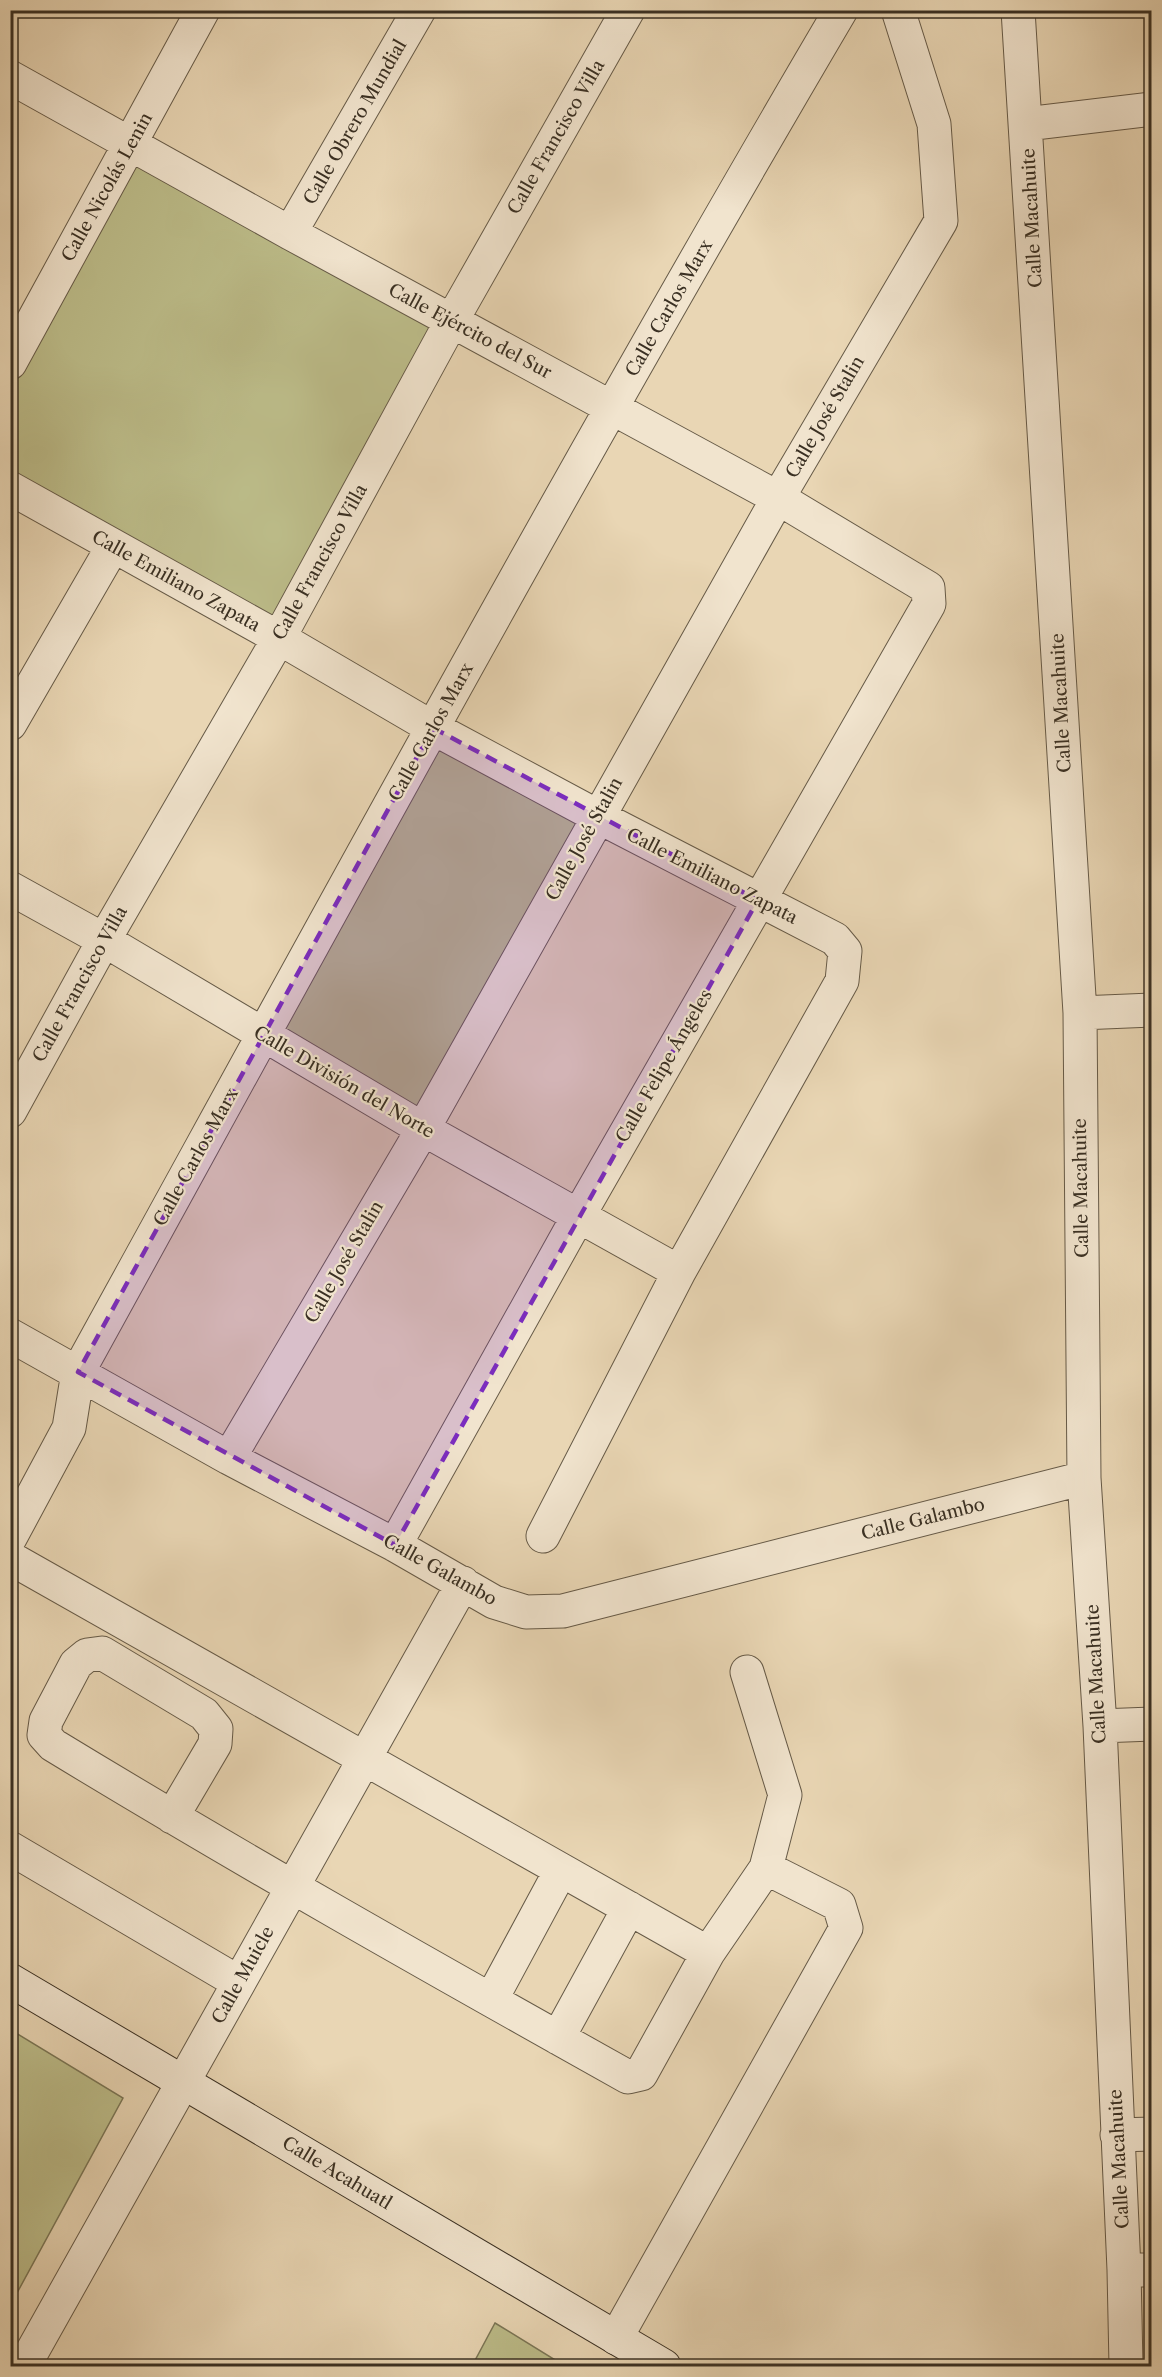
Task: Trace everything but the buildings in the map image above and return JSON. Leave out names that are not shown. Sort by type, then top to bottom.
[{"type":"street","name":"Calle Nicolás Lenin","points":[[10,363],[203,10]]},
{"type":"street","name":"Calle Obrero Mundial","points":[[290,233],[419,10]]},
{"type":"street","name":"Calle Francisco Villa","points":[[10,1111],[104,940],[279,638],[451,322],[628,10]]},
{"type":"street","name":"Calle Carlos Marx","points":[[10,1538],[69,1428],[78,1372],[612,408],[841,10]]},
{"type":"street","name":"Calle José Stalin","points":[[229,1458],[423,1129],[597,816],[778,498],[941,221],[934,124],[898,10]]},
{"type":"street","name":"Calle Macahuite","points":[[1018,10],[1080,1013],[1084,1478],[1100,1726],[1118,2135],[1138,2270],[1126,2367]]},
{"type":"street","name":"Calle Ejército del Sur","points":[[10,77],[451,322],[778,498],[928,588]]},
{"type":"street","points":[[1026,124],[1152,109]]},
{"type":"street","name":"Calle Emiliano Zapata","points":[[10,488],[279,638],[433,728],[835,939],[845,951],[842,981],[679,1272]]},
{"type":"street","points":[[10,724],[113,546]]},
{"type":"street","name":"Calle Felipe Ángeles","points":[[395,1545],[579,1215],[929,604],[928,588]]},
{"type":"street","name":"Calle División del Norte","points":[[10,888],[104,940],[423,1129],[679,1272]]},
{"type":"street","points":[[1080,1013],[1152,1010]]},
{"type":"street","points":[[543,1536],[679,1272]]},
{"type":"street","name":"Calle Galambo","points":[[10,1335],[229,1458],[395,1545],[494,1602],[526,1612],[563,1611],[1084,1478]]},
{"type":"street","points":[[10,1558],[708,1953]]},
{"type":"street","name":"Calle Muicle","points":[[24,2367],[463,1583]]},
{"type":"street","points":[[172,1817],[215,1744],[216,1729],[204,1714],[102,1653],[87,1655],[76,1664],[46,1721],[44,1735],[53,1745],[172,1817],[292,1887],[558,2038],[628,2077],[641,2074],[708,1953],[766,1868],[785,1795],[747,1672]]},
{"type":"street","points":[[1100,1726],[1152,1724]]},
{"type":"street","points":[[10,1848],[238,1982]]},
{"type":"street","points":[[616,2338],[846,1928],[839,1905],[766,1868]]},
{"type":"street","points":[[491,2000],[561,1870]]},
{"type":"street","points":[[558,2038],[629,1908]]},
{"type":"street","name":"Calle Acahuatl","points":[[10,1980],[664,2367]]},
{"type":"street","points":[[1118,2135],[1152,2134]]},
{"type":"highlighted area","points":[[433,728],[758,900],[395,1545],[78,1372]]},
{"type":"green space","points":[[130,145],[451,322],[279,638],[11,488],[11,363]]},
{"type":"green space","points":[[433,728],[597,816],[423,1129],[263,1035]]},
{"type":"green space","points":[[11,2030],[123,2098],[11,2304]]},
{"type":"green space","points":[[495,2323],[565,2366],[472,2366]]}]
